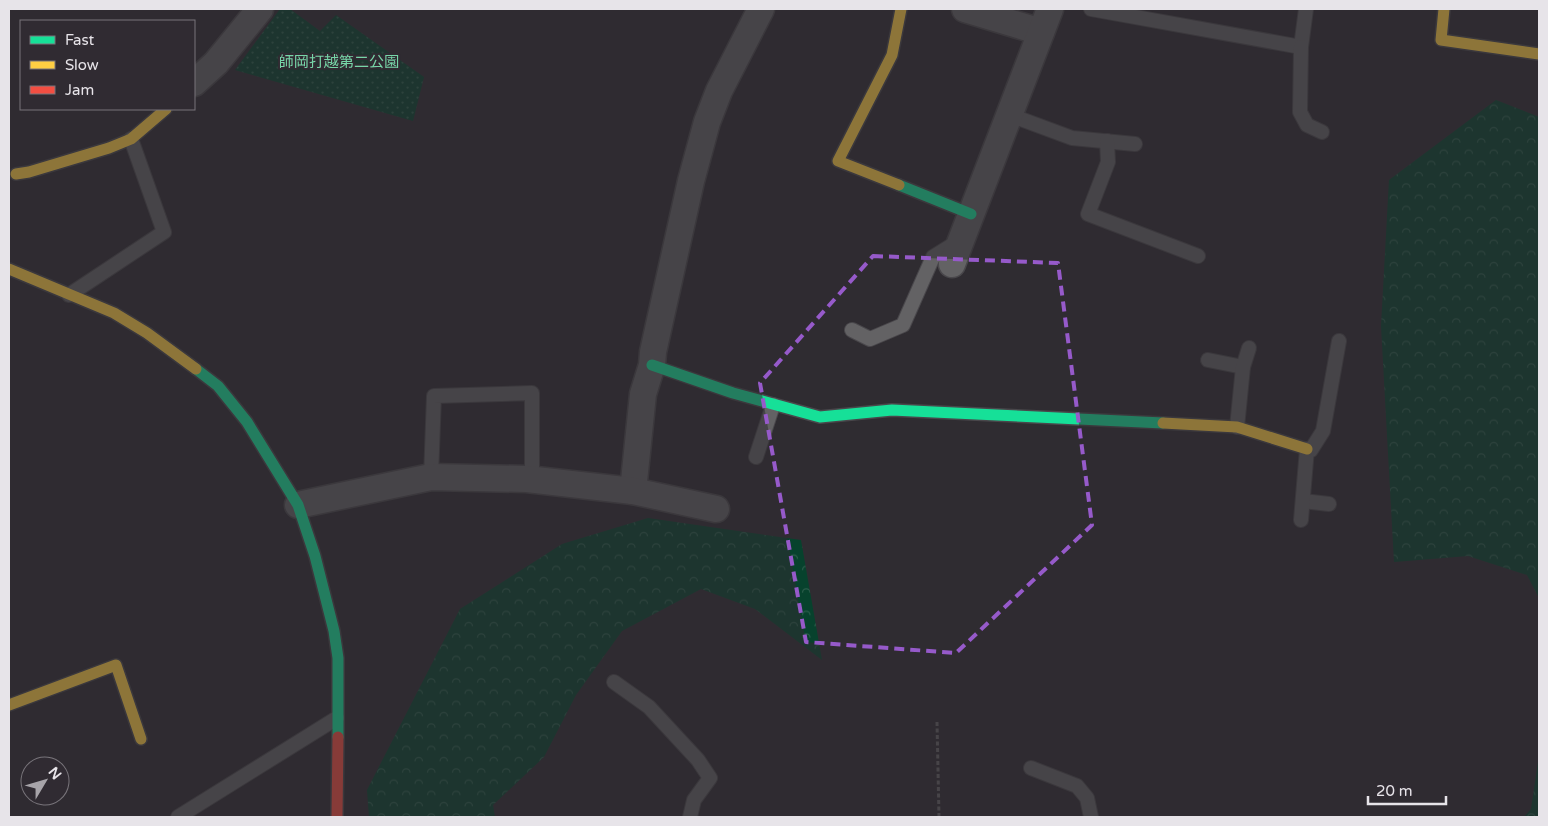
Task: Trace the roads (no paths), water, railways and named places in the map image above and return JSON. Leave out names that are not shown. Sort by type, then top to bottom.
[{"type":"street","points":[[195,82],[216,63],[260,9]]},
{"type":"street","points":[[633,491],[643,394],[652,365],[655,342],[691,181],[707,122],[719,92],[761,9]]},
{"type":"street","points":[[901,9],[892,56],[838,161],[971,214]]},
{"type":"street","points":[[952,264],[1046,21],[964,9]]},
{"type":"street","points":[[1444,9],[1441,40],[1510,48],[1539,54]]},
{"type":"street","points":[[11,171],[28,172],[109,148],[131,139],[165,110]]},
{"type":"street","points":[[9,269],[114,314],[147,333],[218,386],[247,422],[298,506],[315,556],[334,631],[338,658],[336,817]]},
{"type":"street","points":[[652,365],[733,393],[820,418],[892,410],[1237,427],[1307,449]]},
{"type":"street","points":[[298,506],[431,477],[532,480],[633,491],[716,509]]},
{"type":"street","points":[[9,705],[116,665],[141,739]]},
{"type":"lane","points":[[1091,9],[1301,47]]},
{"type":"lane","points":[[1306,9],[1301,47],[1300,112],[1307,125],[1322,132]]},
{"type":"lane","points":[[1010,115],[1072,138],[1135,144]]},
{"type":"lane","points":[[69,295],[164,232],[131,139]]},
{"type":"lane","points":[[1107,141],[1108,162],[1088,214],[1198,256]]},
{"type":"lane","points":[[852,330],[870,339],[903,325],[933,257],[962,239]]},
{"type":"lane","points":[[1301,520],[1307,449],[1311,450],[1323,431],[1338,341]]},
{"type":"lane","points":[[1237,427],[1243,368],[1249,348]]},
{"type":"lane","points":[[1208,360],[1243,368]]},
{"type":"lane","points":[[431,477],[434,396],[532,393],[532,480]]},
{"type":"lane","points":[[756,457],[773,404]]},
{"type":"lane","points":[[1302,501],[1329,504]]},
{"type":"lane","points":[[614,682],[650,707],[698,760],[710,778],[694,800],[690,817]]},
{"type":"lane","points":[[178,817],[337,718]]},
{"type":"lane","points":[[1031,768],[1077,786],[1087,798],[1091,817]]},
{"type":"park label","name":"師岡打越第二公園","points":[[339,62]]}]
